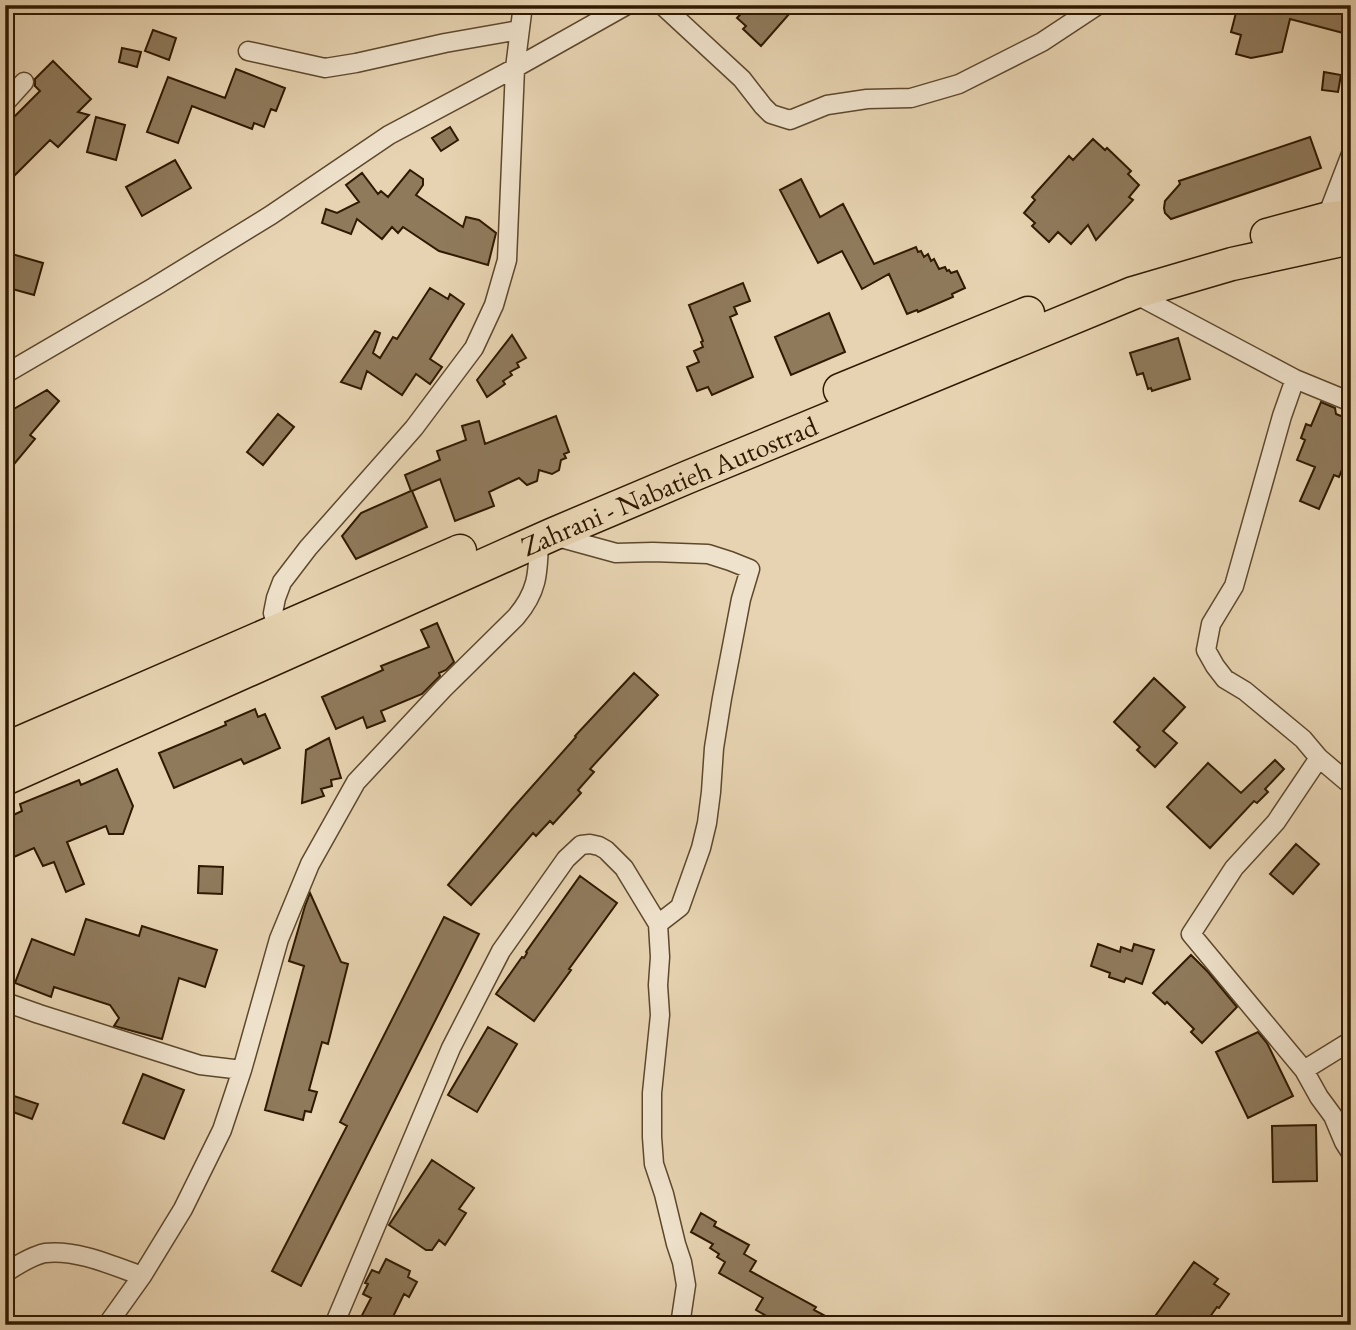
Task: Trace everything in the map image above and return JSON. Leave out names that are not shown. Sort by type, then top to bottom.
[{"type":"highway","name":"Zahrani - Nabatieh Autostrad","points":[[529,540],[761,423],[1036,309],[1138,271],[1339,218]]},
{"type":"highway","name":"Zahrani - Nabatieh Autostrad","points":[[5,749],[278,631],[529,540],[1133,293],[1232,264],[1351,238]]},
{"type":"highway","name":"Zahrani - Nabatieh Autostrad","points":[[5,779],[446,569]]},
{"type":"street","points":[[278,631],[273,613],[282,582],[308,548],[421,418],[474,348],[494,305],[507,260],[515,68],[523,5]]},
{"type":"street","points":[[5,374],[260,222],[389,135],[627,5]]},
{"type":"street","points":[[662,5],[742,79],[771,114],[790,120],[827,105],[867,99],[911,98],[959,84],[1042,42],[1098,5]]},
{"type":"street","points":[[248,51],[325,68],[519,30]]},
{"type":"street","points":[[5,103],[24,82]]},
{"type":"street","points":[[1339,218],[1351,154]]},
{"type":"street","points":[[1133,293],[1295,379],[1351,402]]},
{"type":"street","points":[[1295,379],[1234,586],[1211,624],[1206,650],[1226,679],[1245,691],[1303,739],[1319,758],[1351,785]]},
{"type":"street","points":[[107,1325],[142,1276],[183,1209],[222,1130],[279,939],[310,864],[356,782],[527,604],[537,577],[529,540],[616,553],[708,554],[750,569],[741,599],[722,698],[707,824],[701,848],[680,907],[659,924]]},
{"type":"street","points":[[1319,758],[1276,822],[1234,868],[1191,934],[1304,1070],[1333,1116],[1351,1153]]},
{"type":"street","points":[[334,1325],[451,1048],[501,951],[566,859],[581,845],[590,844],[606,850],[624,868],[659,924],[660,1015],[652,1093],[652,1137],[654,1164],[686,1285],[680,1325]]},
{"type":"street","points":[[5,1002],[200,1065],[242,1070]]},
{"type":"street","points":[[1304,1070],[1351,1041]]},
{"type":"street","points":[[5,1273],[44,1253],[64,1253],[96,1260],[142,1276]]},
{"type":"building","points":[[749,5],[797,5],[761,46],[743,29],[746,26],[737,18]]},
{"type":"building","points":[[1238,5],[1351,5],[1351,20],[1347,34],[1290,19],[1282,52],[1251,58],[1236,54],[1241,35],[1231,32]]},
{"type":"building","points":[[153,30],[176,38],[169,60],[145,51]]},
{"type":"building","points":[[122,48],[141,52],[137,67],[119,62]]},
{"type":"building","points":[[53,61],[91,99],[78,112],[89,115],[58,147],[50,140],[5,185],[5,126],[40,91],[35,86],[35,79]]},
{"type":"building","points":[[236,69],[285,88],[276,111],[271,109],[264,127],[254,123],[252,129],[192,106],[178,143],[147,132],[168,77],[225,98]]},
{"type":"building","points":[[1324,72],[1341,75],[1338,92],[1322,90]]},
{"type":"building","points":[[96,117],[125,125],[116,160],[87,152]]},
{"type":"building","points":[[450,127],[458,140],[441,151],[432,138]]},
{"type":"building","points":[[1310,137],[1321,168],[1171,219],[1165,213],[1165,201],[1180,184],[1179,181]]},
{"type":"building","points":[[1093,139],[1105,150],[1107,148],[1131,171],[1128,174],[1139,185],[1129,197],[1133,200],[1096,240],[1088,225],[1071,244],[1058,232],[1049,242],[1032,226],[1035,223],[1024,213],[1035,200],[1032,197],[1069,156],[1073,160]]},
{"type":"building","points":[[175,160],[191,188],[142,216],[126,187]]},
{"type":"building","points":[[410,170],[423,179],[423,185],[416,195],[463,227],[466,217],[479,220],[496,233],[488,265],[439,251],[403,227],[398,233],[392,227],[382,239],[357,219],[351,234],[322,223],[326,209],[337,213],[359,202],[346,185],[362,173],[378,194],[381,191],[388,197]]},
{"type":"building","points":[[801,179],[820,217],[843,204],[874,264],[916,247],[924,257],[928,254],[931,261],[934,259],[939,269],[945,267],[951,273],[957,271],[965,288],[952,294],[953,297],[907,314],[889,274],[862,289],[842,251],[818,263],[780,190]]},
{"type":"building","points":[[5,252],[43,263],[34,295],[5,287]]},
{"type":"building","points":[[743,283],[750,301],[734,307],[737,314],[730,317],[753,377],[712,395],[708,387],[697,391],[687,367],[699,362],[694,351],[703,347],[703,341],[689,305]]},
{"type":"building","points":[[430,288],[448,299],[450,294],[464,304],[430,359],[442,367],[430,384],[416,374],[402,395],[367,371],[361,389],[341,382],[375,331],[380,333],[373,353],[380,358],[393,337],[397,339]]},
{"type":"building","points":[[829,313],[845,352],[791,375],[775,337]]},
{"type":"building","points":[[512,335],[526,358],[517,363],[519,367],[510,372],[512,375],[503,381],[505,384],[487,397],[477,380]]},
{"type":"building","points":[[1178,338],[1190,379],[1152,391],[1151,388],[1148,389],[1143,373],[1137,375],[1130,353]]},
{"type":"building","points":[[47,390],[59,401],[30,435],[35,439],[5,475],[5,414]]},
{"type":"building","points":[[1321,402],[1335,408],[1336,414],[1351,420],[1351,448],[1339,477],[1334,475],[1319,509],[1300,501],[1315,467],[1297,460],[1305,440],[1301,438],[1306,424],[1311,426]]},
{"type":"building","points":[[278,414],[294,427],[263,465],[247,452]]},
{"type":"building","points":[[556,416],[569,452],[564,454],[566,458],[561,460],[559,470],[552,474],[539,470],[537,481],[527,485],[519,478],[489,492],[494,506],[455,521],[440,479],[412,491],[427,527],[356,559],[342,536],[361,513],[411,491],[405,475],[440,460],[437,451],[466,440],[462,426],[479,421],[485,444]]},
{"type":"building","points":[[437,623],[454,662],[439,673],[440,676],[422,694],[381,711],[385,721],[367,728],[363,717],[336,729],[322,697],[383,670],[381,666],[429,647],[421,630]]},
{"type":"building","points":[[634,673],[658,695],[590,769],[594,772],[578,790],[581,793],[553,824],[550,821],[536,836],[533,833],[471,905],[448,885],[575,736]]},
{"type":"building","points":[[1154,678],[1185,707],[1163,731],[1177,743],[1155,767],[1137,750],[1140,747],[1114,722]]},
{"type":"building","points":[[255,709],[258,717],[265,714],[280,748],[244,764],[241,759],[174,788],[159,753],[226,725],[225,722]]},
{"type":"building","points":[[329,738],[341,778],[331,780],[332,786],[321,789],[324,796],[302,803],[306,750]]},
{"type":"building","points":[[1275,760],[1284,769],[1265,789],[1268,792],[1257,803],[1254,801],[1210,848],[1167,807],[1208,763],[1241,793]]},
{"type":"building","points":[[117,769],[133,806],[123,834],[109,834],[106,826],[67,842],[84,884],[66,892],[54,862],[43,866],[34,848],[5,861],[5,819],[22,811],[20,804],[79,780],[81,785]]},
{"type":"building","points":[[1296,844],[1319,864],[1293,894],[1270,874]]},
{"type":"building","points":[[199,866],[223,867],[222,894],[198,893]]},
{"type":"building","points":[[580,876],[617,903],[534,1021],[496,994]]},
{"type":"building","points":[[310,893],[341,962],[348,964],[328,1044],[322,1042],[309,1090],[317,1092],[311,1112],[305,1111],[303,1120],[265,1110],[304,966],[289,961]]},
{"type":"building","points":[[444,917],[479,934],[301,1286],[272,1271],[347,1126],[340,1122]]},
{"type":"building","points":[[86,919],[139,936],[142,926],[217,950],[205,987],[179,978],[162,1039],[114,1026],[119,1018],[110,1005],[54,987],[51,997],[15,983],[32,939],[74,955]]},
{"type":"building","points":[[1098,944],[1120,952],[1121,947],[1132,951],[1134,944],[1154,950],[1142,984],[1126,978],[1124,982],[1109,977],[1110,973],[1091,966]]},
{"type":"building","points":[[1191,955],[1237,1007],[1202,1043],[1191,1032],[1194,1029],[1167,1002],[1165,1004],[1153,993]]},
{"type":"building","points":[[488,1027],[517,1044],[477,1112],[448,1095]]},
{"type":"building","points":[[1258,1032],[1267,1043],[1293,1096],[1248,1118],[1216,1052]]},
{"type":"building","points":[[143,1074],[184,1090],[164,1139],[123,1123]]},
{"type":"building","points":[[5,1093],[38,1104],[32,1119],[5,1109]]},
{"type":"building","points":[[1316,1125],[1317,1181],[1273,1182],[1272,1126]]},
{"type":"building","points":[[432,1160],[474,1188],[459,1209],[466,1213],[445,1245],[439,1240],[432,1250],[426,1250],[389,1225]]},
{"type":"building","points":[[701,1213],[716,1222],[714,1226],[749,1245],[744,1254],[756,1261],[750,1271],[816,1307],[814,1310],[842,1325],[782,1325],[756,1310],[763,1298],[719,1273],[725,1262],[710,1248],[713,1244],[691,1232]]},
{"type":"building","points":[[386,1259],[410,1271],[408,1277],[417,1282],[409,1297],[404,1294],[389,1325],[357,1325],[371,1298],[363,1294],[368,1284],[365,1283],[372,1270],[379,1273]]},
{"type":"building","points":[[1194,1262],[1218,1279],[1214,1284],[1229,1294],[1204,1325],[1160,1325],[1153,1319]]}]
